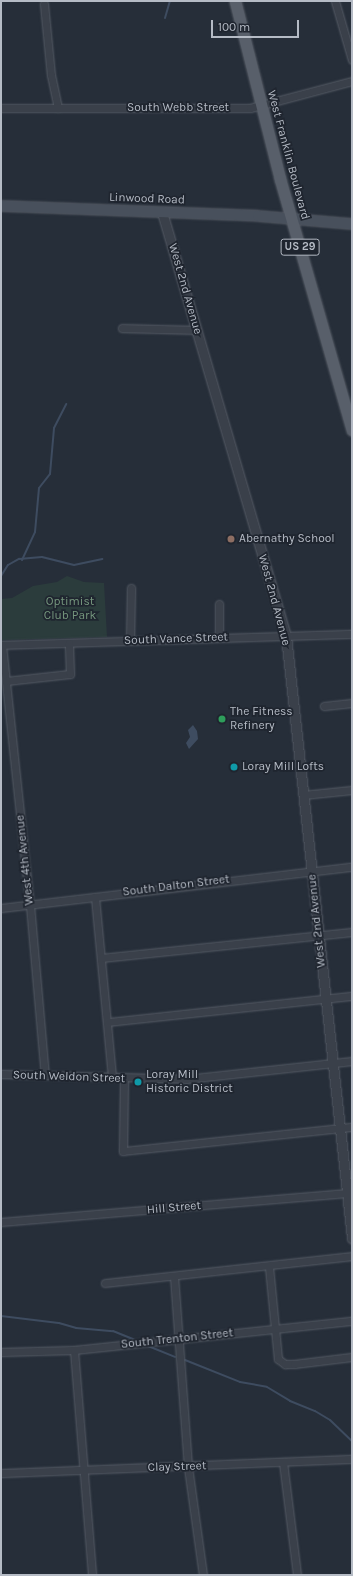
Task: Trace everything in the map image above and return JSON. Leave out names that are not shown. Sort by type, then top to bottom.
[{"type":"main road","name":"West Franklin Boulevard","points":[[235,1],[292,218],[352,430]]},
{"type":"main road","name":"Linwood Road","points":[[1,206],[292,218],[352,224]]},
{"type":"street","points":[[335,1],[352,60]]},
{"type":"street","points":[[44,4],[51,75],[58,108]]},
{"type":"street","name":"South Webb Street","points":[[1,108],[245,108],[262,105],[352,81]]},
{"type":"street","name":"West 2nd Avenue","points":[[162,212],[286,636],[352,1238]]},
{"type":"street","points":[[122,328],[196,330]]},
{"type":"street","points":[[130,588],[130,640]]},
{"type":"street","points":[[219,604],[219,637]]},
{"type":"street","name":"South Vance Street","points":[[1,645],[352,634]]},
{"type":"street","points":[[1,691],[6,682],[71,673],[69,643]]},
{"type":"street","name":"West 4th Avenue","points":[[1,645],[30,905],[45,1075]]},
{"type":"street","points":[[324,706],[352,704]]},
{"type":"street","points":[[303,795],[352,790]]},
{"type":"street","name":"South Dalton Street","points":[[1,908],[352,866]]},
{"type":"street","points":[[95,897],[112,1077]]},
{"type":"street","points":[[101,958],[352,932]]},
{"type":"street","points":[[108,1022],[352,996]]},
{"type":"street","name":"South Weldon Street","points":[[1,1074],[112,1077],[124,1079],[186,1079],[352,1061]]},
{"type":"street","points":[[124,1079],[123,1151],[352,1127]]},
{"type":"street","name":"Hill Street","points":[[1,1222],[347,1194]]},
{"type":"street","points":[[105,1283],[269,1267],[352,1256]]},
{"type":"street","points":[[269,1267],[278,1359],[285,1364],[352,1357]]},
{"type":"street","points":[[174,1276],[188,1467],[203,1575]]},
{"type":"street","name":"South Trenton Street","points":[[1,1352],[74,1350],[352,1321]]},
{"type":"street","points":[[74,1350],[92,1575]]},
{"type":"street","name":"Clay Street","points":[[1,1473],[188,1467],[352,1459]]},
{"type":"street","points":[[282,1462],[297,1575]]},
{"type":"green space","name":"Optimist Club Park","points":[[67,576],[84,582],[104,583],[107,637],[1,640],[1,599],[12,598],[33,586],[57,582]]},
{"type":"water","points":[[193,725],[197,731],[198,739],[189,749],[186,743],[190,737],[188,730]]},
{"type":"waterway","points":[[165,18],[170,1]]},
{"type":"waterway","points":[[22,560],[35,532],[39,488],[50,474],[54,428],[66,404]]},
{"type":"waterway","points":[[1,576],[8,565],[19,559],[42,557],[74,565],[102,559]]},
{"type":"waterway","points":[[1,1316],[59,1323],[76,1328],[113,1331],[135,1340]]},
{"type":"waterway","points":[[148,1346],[175,1357]]},
{"type":"waterway","points":[[185,1360],[240,1382],[267,1387],[290,1401],[315,1411],[330,1420],[352,1441]]},
{"type":"place","name":"Abernathy School","points":[[231,539]]},
{"type":"place","name":"The Fitness Refinery","points":[[222,719]]},
{"type":"place","name":"Loray Mill Lofts","points":[[234,767]]},
{"type":"place","name":"Loray Mill Historic District","points":[[138,1082]]}]
